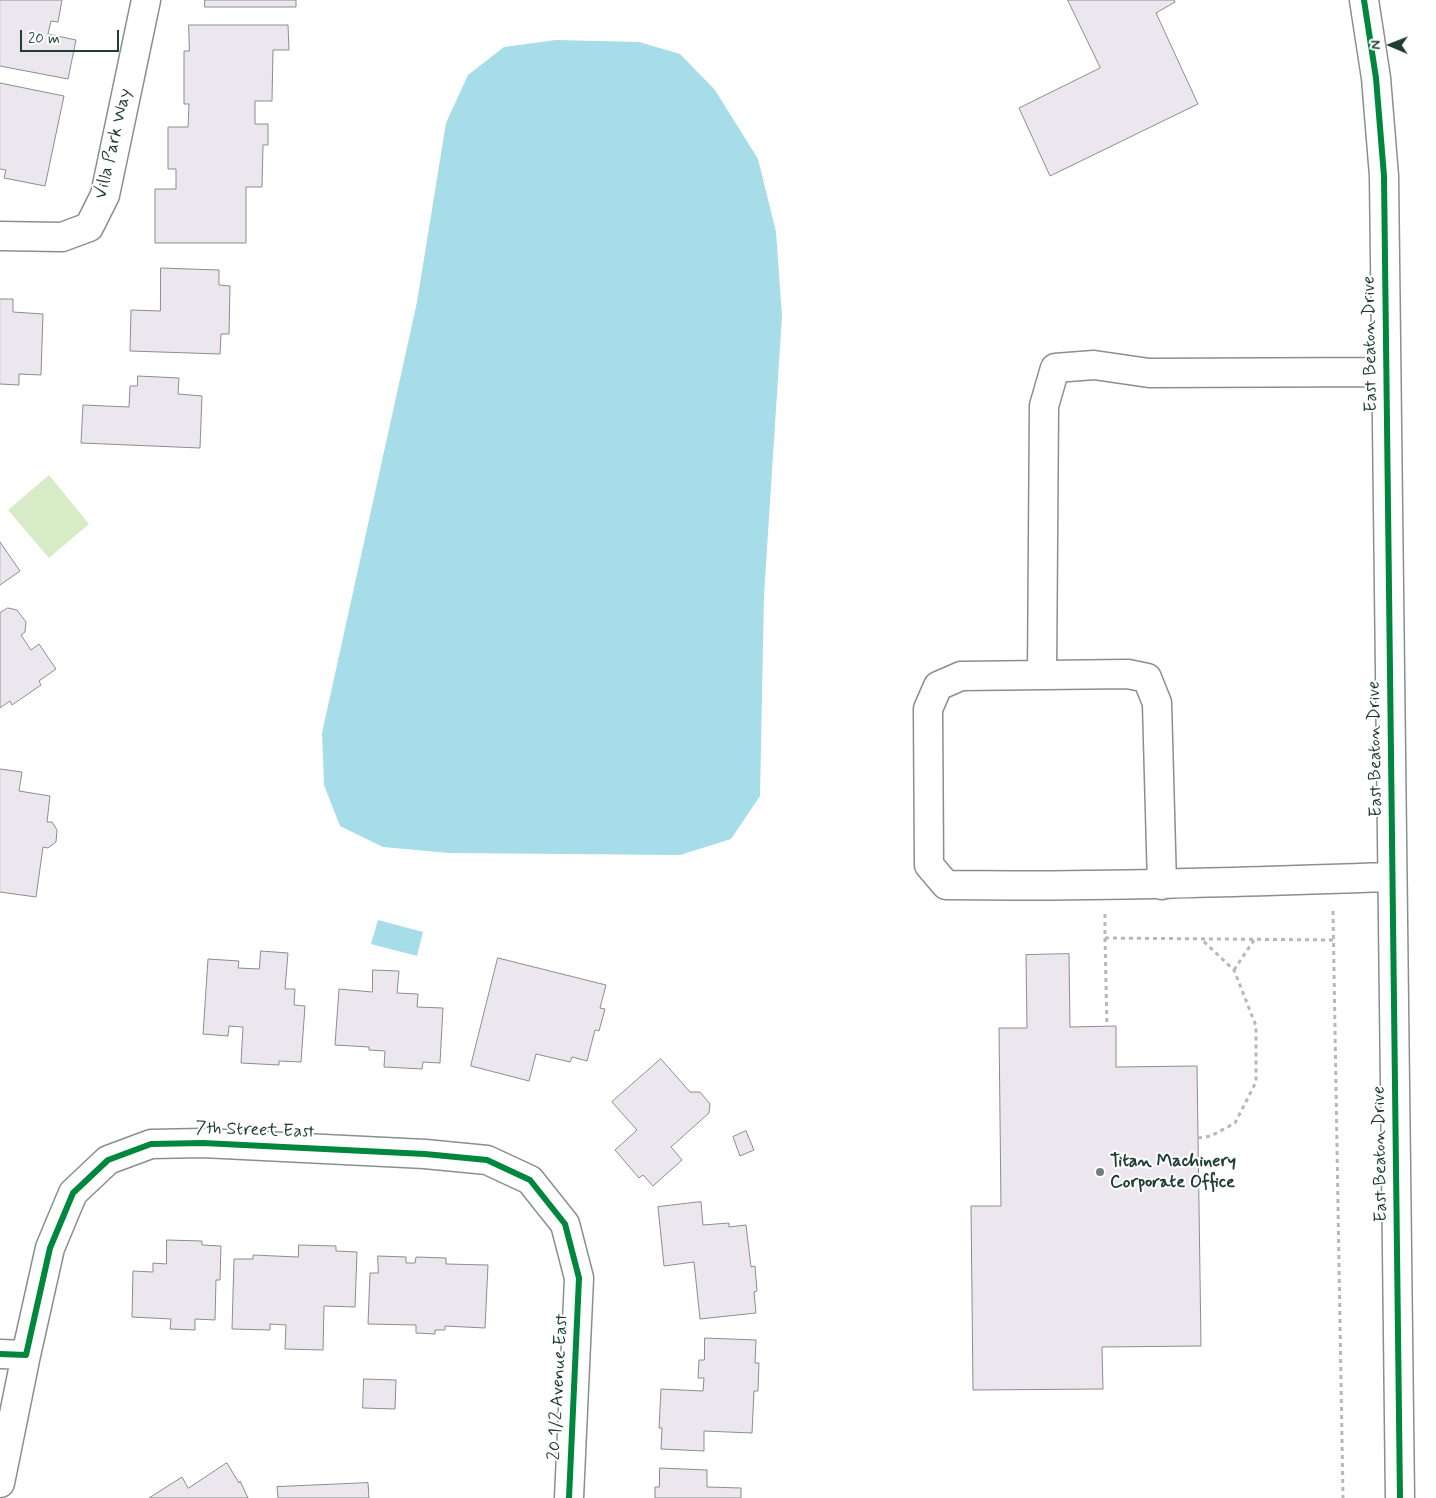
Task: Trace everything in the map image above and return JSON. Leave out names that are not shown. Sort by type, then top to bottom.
[{"type":"street","name":"Villa Park Way","points":[[0,236],[62,237],[89,227],[106,195],[146,0]]},
{"type":"street","name":"East Beaton Drive","points":[[1364,0],[1376,78],[1384,176],[1400,1498]]},
{"type":"street","points":[[1042,675],[1044,406],[1055,368],[1094,365],[1149,373],[1386,372]]},
{"type":"street","points":[[1162,884],[1157,703],[1147,678],[1128,674],[961,676],[938,686],[928,709],[930,865],[946,885],[1105,886],[1392,877]]},
{"type":"street","name":"7th Street East","points":[[0,1484],[13,1355],[50,1248],[73,1193],[108,1160],[150,1144],[203,1143],[425,1154],[487,1160],[530,1180],[565,1224],[579,1278]]},
{"type":"street","name":"20 1/2 Avenue East","points":[[569,1498],[579,1278]]},
{"type":"path","points":[[1105,886],[1107,1027]]},
{"type":"path","points":[[1333,908],[1343,1498]]},
{"type":"path","points":[[1105,938],[1333,940]]},
{"type":"path","points":[[1198,1138],[1211,1136],[1235,1123],[1256,1082],[1256,1026],[1234,970],[1201,939]]},
{"type":"path","points":[[1234,970],[1254,939]]},
{"type":"green space","points":[[49,475],[89,524],[49,558],[8,510]]},
{"type":"water","points":[[556,40],[639,42],[680,54],[715,90],[758,159],[776,232],[782,316],[764,595],[760,796],[731,839],[680,855],[449,853],[383,847],[340,826],[324,785],[322,733],[417,302],[446,123],[468,75],[504,47]]},
{"type":"water","points":[[378,920],[423,932],[417,956],[371,944]]},
{"type":"building","points":[[0,0],[62,0],[58,22],[51,21],[48,34],[76,40],[68,79],[0,66]]},
{"type":"building","points":[[205,0],[296,0],[296,7],[205,7]]},
{"type":"building","points":[[1068,0],[1174,0],[1175,2],[1156,13],[1198,104],[1050,176],[1019,108],[1100,68]]},
{"type":"building","points":[[189,25],[288,25],[289,50],[273,50],[272,101],[255,101],[255,124],[268,124],[268,145],[263,145],[262,187],[246,187],[246,243],[155,243],[155,189],[176,189],[176,169],[168,169],[168,127],[188,127],[189,104],[184,104],[184,51],[189,51]]},
{"type":"building","points":[[0,83],[64,96],[45,186],[4,178],[6,170],[0,169]]},
{"type":"building","points":[[161,268],[219,270],[219,285],[230,286],[229,334],[221,334],[220,354],[130,351],[131,310],[160,311]]},
{"type":"building","points":[[0,299],[13,299],[13,312],[43,314],[41,375],[19,374],[19,385],[0,384]]},
{"type":"building","points":[[138,376],[179,378],[178,394],[202,396],[200,448],[81,443],[83,405],[129,407],[130,386],[137,386]]},
{"type":"building","points":[[0,542],[20,571],[0,585]]},
{"type":"building","points":[[8,608],[17,610],[26,622],[25,632],[21,635],[31,650],[39,644],[56,669],[39,681],[41,685],[12,705],[10,701],[0,708],[0,613]]},
{"type":"building","points":[[0,769],[22,772],[19,791],[50,796],[47,822],[52,822],[57,830],[56,842],[48,848],[43,847],[36,897],[0,892]]},
{"type":"building","points":[[261,951],[288,953],[285,989],[295,989],[294,1005],[305,1006],[301,1062],[279,1061],[279,1065],[241,1063],[243,1027],[229,1026],[228,1036],[203,1034],[208,959],[239,961],[238,968],[259,969]]},
{"type":"building","name":"Titan Machinery Corporate Office","points":[[1069,954],[1070,1027],[1116,1026],[1116,1067],[1197,1066],[1201,1346],[1102,1347],[1103,1389],[973,1390],[971,1206],[1001,1206],[999,1028],[1027,1028],[1026,955]]},
{"type":"building","points":[[498,958],[606,985],[600,1008],[605,1009],[599,1031],[595,1030],[587,1061],[572,1057],[570,1062],[536,1054],[529,1081],[471,1066]]},
{"type":"building","points":[[373,970],[399,971],[397,993],[418,994],[417,1007],[443,1008],[440,1063],[423,1062],[422,1069],[384,1067],[385,1051],[369,1050],[369,1047],[335,1045],[339,989],[372,992]]},
{"type":"building","points":[[661,1059],[690,1092],[700,1092],[710,1104],[709,1113],[671,1147],[682,1160],[653,1186],[643,1175],[639,1178],[615,1150],[637,1130],[612,1102]]},
{"type":"building","points":[[746,1131],[754,1150],[740,1156],[733,1137]]},
{"type":"building","points":[[701,1202],[703,1225],[729,1223],[729,1227],[746,1225],[751,1267],[755,1266],[757,1291],[754,1292],[756,1313],[700,1319],[694,1262],[664,1266],[658,1207]]},
{"type":"building","points":[[167,1240],[202,1241],[202,1245],[221,1246],[220,1280],[216,1280],[215,1320],[195,1319],[195,1330],[170,1329],[171,1319],[132,1317],[133,1271],[153,1272],[153,1263],[166,1264]]},
{"type":"building","points":[[299,1245],[336,1246],[336,1251],[357,1252],[355,1307],[324,1306],[323,1350],[285,1349],[286,1325],[270,1324],[270,1330],[232,1329],[234,1259],[253,1259],[253,1255],[298,1257]]},
{"type":"building","points":[[378,1256],[406,1257],[406,1263],[415,1263],[416,1257],[446,1258],[446,1264],[488,1265],[485,1328],[445,1326],[445,1330],[435,1330],[435,1334],[416,1333],[416,1325],[368,1324],[370,1273],[378,1273]]},
{"type":"building","points":[[705,1338],[756,1340],[755,1363],[759,1363],[758,1391],[754,1391],[752,1433],[704,1431],[704,1451],[661,1449],[662,1428],[659,1428],[661,1389],[703,1391],[704,1378],[698,1378],[699,1360],[704,1360]]},
{"type":"building","points":[[364,1379],[396,1380],[395,1409],[363,1408]]},
{"type":"building","points":[[227,1463],[239,1483],[240,1481],[248,1498],[149,1498],[182,1477],[188,1488]]},
{"type":"building","points":[[660,1468],[707,1470],[707,1487],[741,1488],[741,1498],[655,1498],[655,1487],[659,1487]]},
{"type":"building","points":[[368,1483],[369,1498],[278,1498],[277,1487]]},
{"type":"cycle path","points":[[1364,0],[1376,78],[1384,176],[1400,1498]]},
{"type":"cycle path","points":[[0,1354],[26,1355],[50,1248],[73,1193],[108,1160],[151,1144],[203,1143],[425,1154],[487,1160],[530,1180],[565,1224],[579,1278],[569,1498]]},
{"type":"place","name":"Titan Machinery Corporate Office","points":[[1100,1172]]}]
